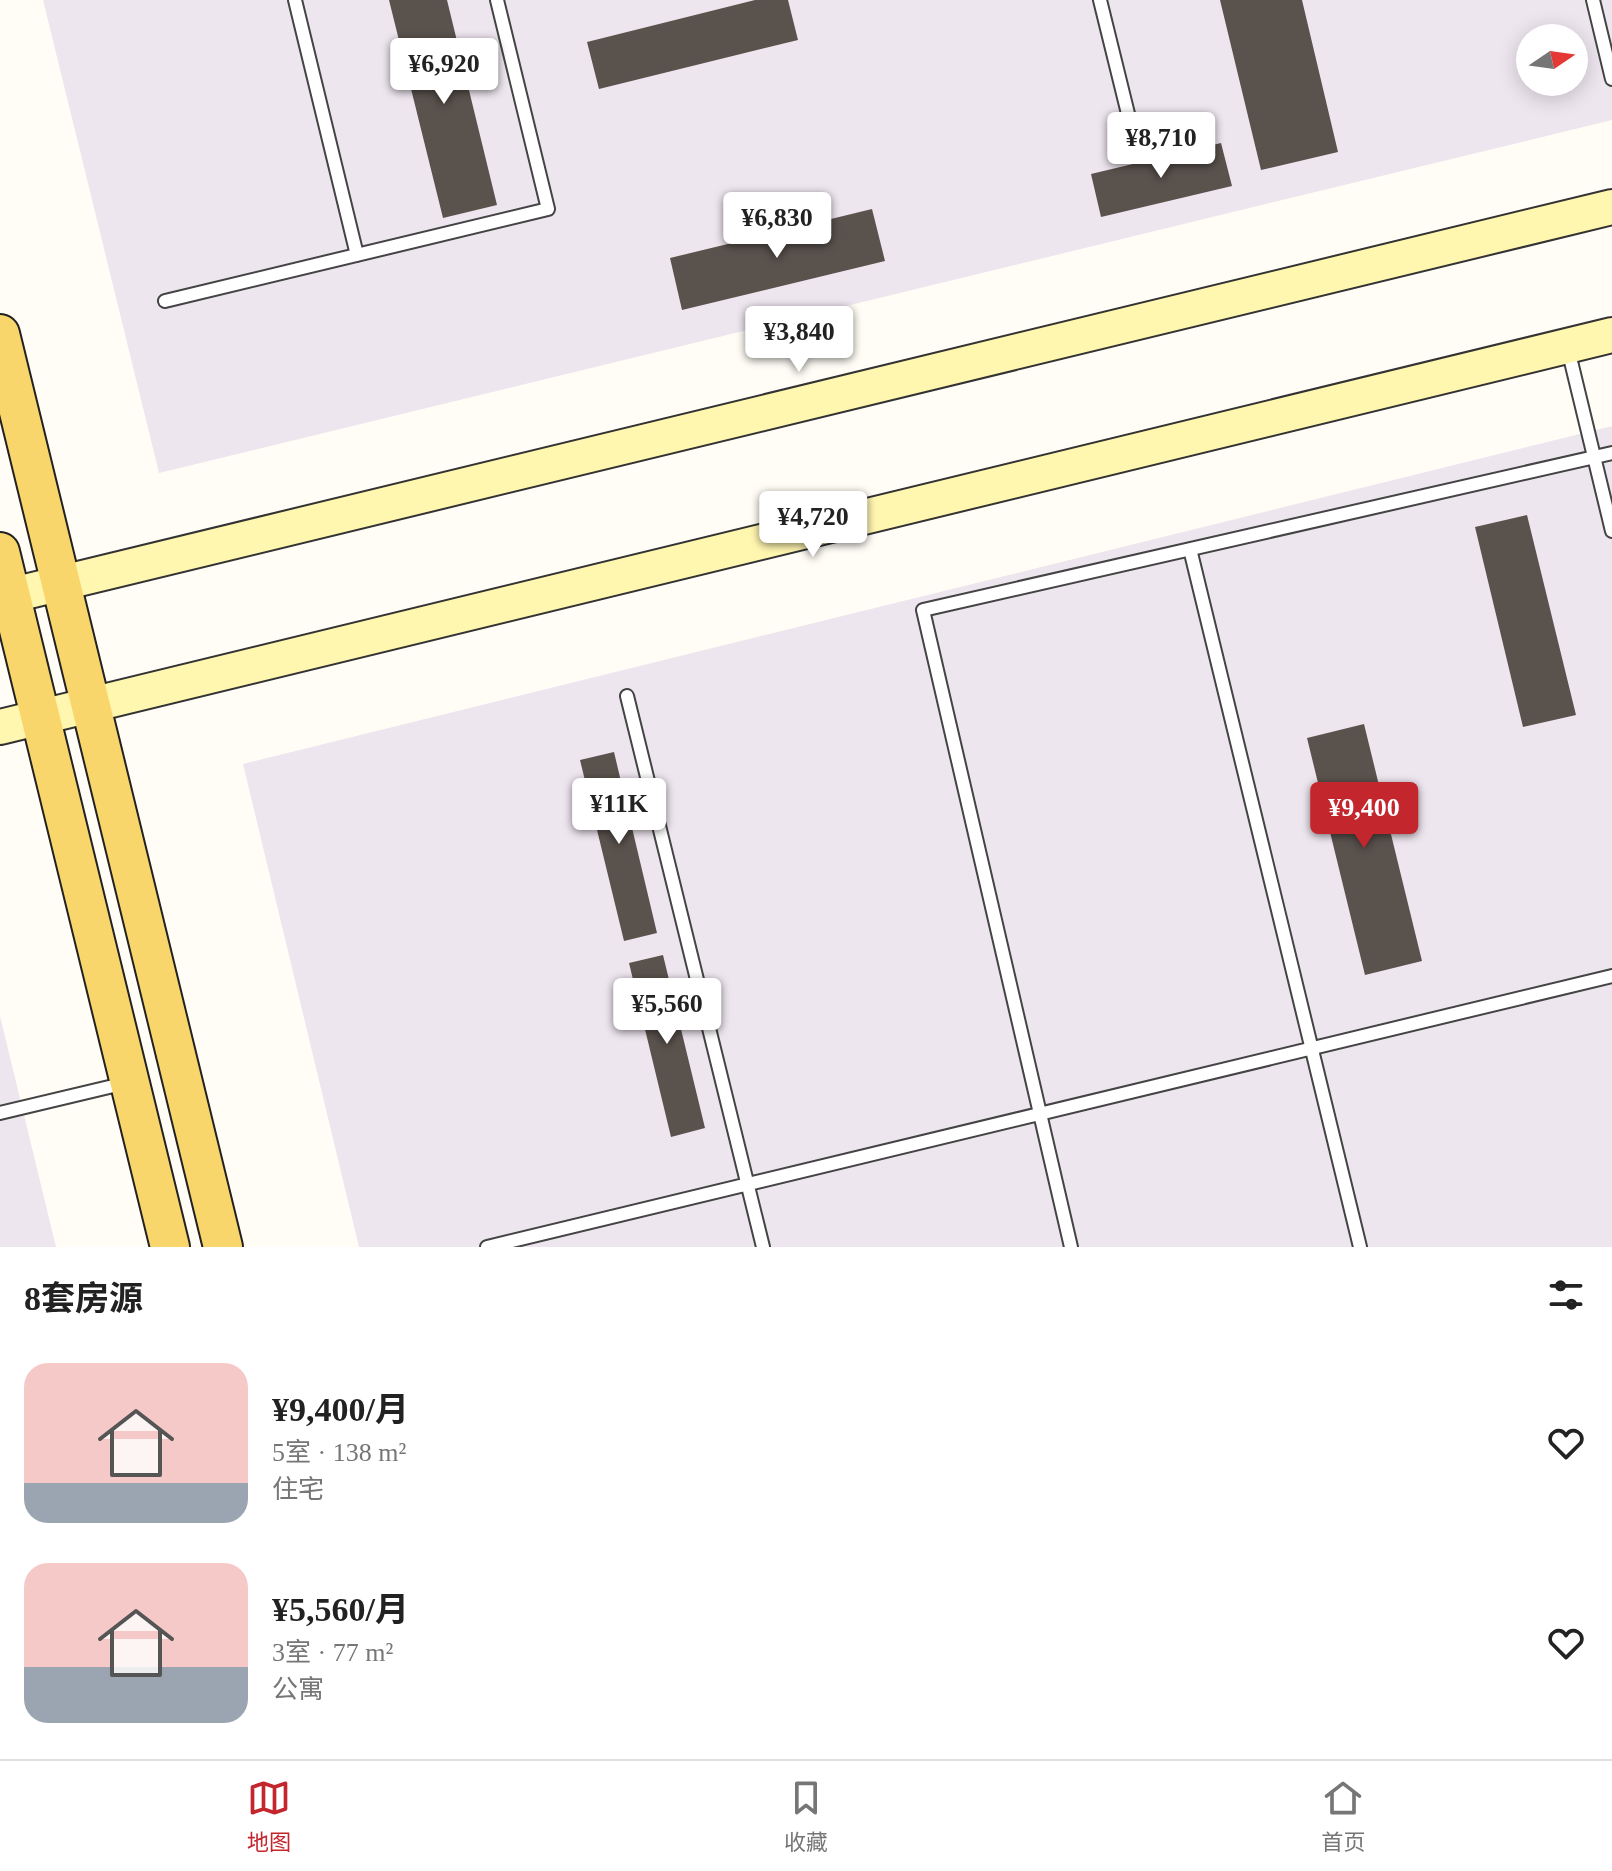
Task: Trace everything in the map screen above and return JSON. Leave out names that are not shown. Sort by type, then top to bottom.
[{"type":"main road","points":[[0,334],[223,1247]]},
{"type":"main road","points":[[0,552],[5,597],[40,717],[170,1247]]},
{"type":"street","points":[[5,597],[1612,207]]},
{"type":"street","points":[[0,727],[1612,335]]},
{"type":"lane","points":[[295,0],[357,255]]},
{"type":"lane","points":[[165,301],[548,209],[497,0]]},
{"type":"lane","points":[[1100,0],[1133,134]]},
{"type":"lane","points":[[1593,0],[1607,33],[1612,79]]},
{"type":"lane","points":[[1567,346],[1612,531]]},
{"type":"lane","points":[[1071,1247],[923,610],[1612,453]]},
{"type":"lane","points":[[1190,549],[1360,1247]]},
{"type":"lane","points":[[627,696],[763,1247]]},
{"type":"lane","points":[[487,1247],[1612,976]]},
{"type":"lane","points":[[0,1113],[129,1082]]},
{"type":"shaded area","points":[[43,0],[1612,0],[1612,120],[159,473]]},
{"type":"shaded area","points":[[1612,426],[1612,1247],[359,1247],[243,764]]},
{"type":"shaded area","points":[[0,1016],[56,1247],[0,1247]]},
{"type":"building","points":[[389,0],[447,0],[497,205],[443,218]]},
{"type":"building","points":[[755,0],[788,0],[798,40],[599,89],[587,42]]},
{"type":"building","points":[[1220,0],[1302,0],[1338,152],[1261,170]]},
{"type":"building","points":[[1221,143],[1232,186],[1101,217],[1091,174]]},
{"type":"building","points":[[872,209],[885,261],[682,310],[670,258]]},
{"type":"building","points":[[1527,515],[1576,715],[1523,727],[1475,527]]},
{"type":"building","points":[[1364,724],[1422,961],[1365,975],[1307,738]]},
{"type":"building","points":[[614,752],[657,933],[624,941],[580,760]]},
{"type":"building","points":[[663,955],[705,1128],[671,1137],[629,963]]}]
